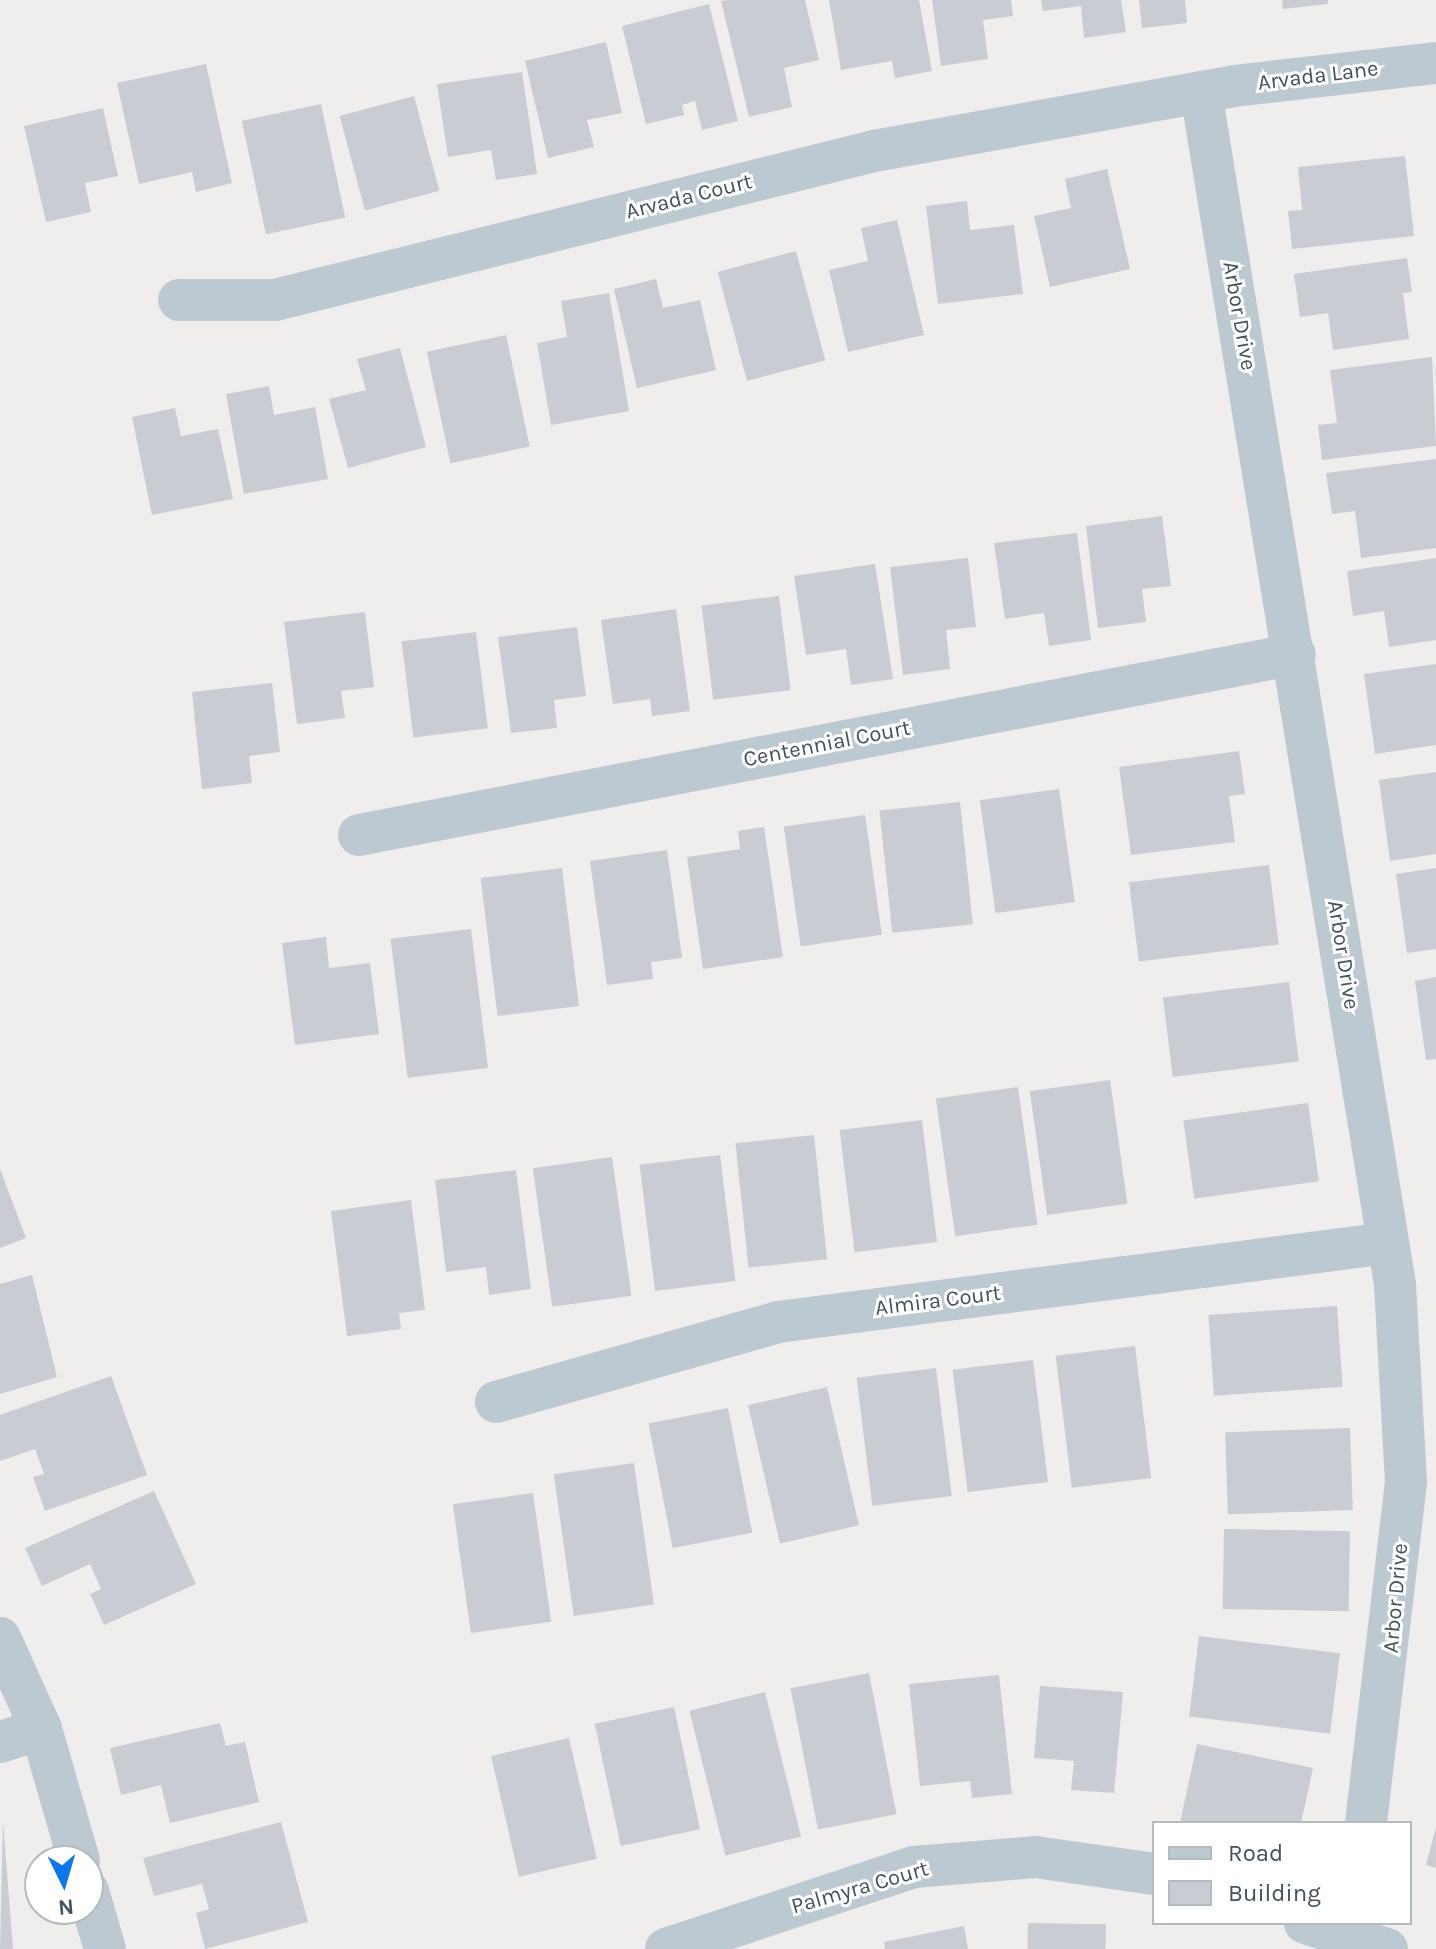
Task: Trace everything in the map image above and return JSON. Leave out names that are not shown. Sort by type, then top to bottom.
[{"type":"street","name":"Arvada Lane","points":[[1201,92],[1436,63]]},
{"type":"street","name":"Arvada Court","points":[[179,300],[275,300],[874,151],[1201,92]]},
{"type":"street","name":"Arbor Drive","points":[[1201,92],[1295,654],[1388,1243],[1406,1482],[1366,1821]]},
{"type":"street","name":"Centennial Court","points":[[359,835],[1295,654]]},
{"type":"street","name":"Almira Court","points":[[496,1402],[778,1322],[1388,1243]]},
{"type":"street","points":[[0,1638],[41,1729],[74,1845]]},
{"type":"street","points":[[0,1742],[41,1729]]},
{"type":"street","name":"Palmyra Court","points":[[666,1949],[914,1867],[1035,1857],[1152,1874]]},
{"type":"street","points":[[98,1925],[105,1949]]},
{"type":"street","points":[[1311,1925],[1358,1940]]},
{"type":"building","points":[[805,0],[819,60],[784,68],[792,107],[749,117],[721,1]]},
{"type":"building","points":[[829,0],[919,0],[932,71],[895,78],[892,61],[841,70]]},
{"type":"building","points":[[932,0],[1011,0],[1013,16],[983,20],[988,59],[941,66]]},
{"type":"building","points":[[1041,0],[1121,0],[1126,32],[1084,38],[1081,6],[1043,11]]},
{"type":"building","points":[[1139,0],[1185,0],[1187,23],[1142,28]]},
{"type":"building","points":[[1282,0],[1328,0],[1328,4],[1283,9]]},
{"type":"building","points":[[709,4],[738,121],[702,130],[695,101],[682,105],[684,115],[646,124],[622,26]]},
{"type":"building","points":[[606,42],[622,113],[587,120],[594,147],[548,158],[525,61]]},
{"type":"building","points":[[206,64],[232,183],[196,192],[192,172],[139,184],[117,83]]},
{"type":"building","points":[[522,72],[537,174],[496,180],[491,150],[448,157],[437,84]]},
{"type":"building","points":[[414,96],[439,191],[365,211],[340,116]]},
{"type":"building","points":[[321,104],[345,217],[266,234],[242,121]]},
{"type":"building","points":[[103,108],[118,176],[85,183],[91,212],[46,222],[24,126]]},
{"type":"building","points":[[1405,156],[1414,236],[1292,249],[1288,211],[1302,210],[1298,167]]},
{"type":"building","points":[[1107,169],[1130,269],[1050,287],[1034,216],[1071,208],[1065,179]]},
{"type":"building","points":[[967,201],[970,230],[1014,225],[1023,294],[938,304],[926,206]]},
{"type":"building","points":[[897,220],[924,335],[848,352],[829,270],[868,261],[861,228]]},
{"type":"building","points":[[796,251],[825,360],[747,381],[718,272]]},
{"type":"building","points":[[1407,258],[1412,292],[1403,293],[1409,339],[1333,350],[1328,313],[1300,317],[1294,274]]},
{"type":"building","points":[[656,279],[663,308],[700,300],[716,370],[637,388],[614,289]]},
{"type":"building","points":[[609,293],[629,411],[551,425],[537,343],[567,337],[561,301]]},
{"type":"building","points":[[506,335],[530,447],[450,463],[427,352]]},
{"type":"building","points":[[400,348],[426,447],[348,468],[329,399],[366,390],[357,359]]},
{"type":"building","points":[[1432,357],[1436,446],[1322,460],[1318,425],[1337,423],[1330,370]]},
{"type":"building","points":[[269,386],[274,415],[315,407],[328,479],[244,494],[226,394]]},
{"type":"building","points":[[175,408],[181,436],[218,429],[233,499],[152,515],[132,417]]},
{"type":"building","points":[[1436,459],[1436,548],[1361,558],[1355,511],[1332,514],[1326,473]]},
{"type":"building","points":[[1162,516],[1171,586],[1142,589],[1146,622],[1098,628],[1086,526]]},
{"type":"building","points":[[1077,533],[1091,640],[1049,646],[1044,613],[1005,619],[994,543]]},
{"type":"building","points":[[968,558],[976,627],[946,630],[950,669],[903,675],[890,567]]},
{"type":"building","points":[[1436,558],[1436,640],[1389,647],[1384,611],[1353,616],[1347,571]]},
{"type":"building","points":[[875,564],[893,679],[851,685],[846,649],[806,655],[794,576]]},
{"type":"building","points":[[779,596],[791,690],[713,700],[702,606]]},
{"type":"building","points":[[676,609],[690,711],[652,716],[650,699],[613,704],[601,620]]},
{"type":"building","points":[[365,612],[374,687],[341,691],[345,718],[297,724],[284,622]]},
{"type":"building","points":[[577,627],[586,696],[554,700],[557,728],[511,733],[498,637]]},
{"type":"building","points":[[476,632],[488,728],[413,737],[402,641]]},
{"type":"building","points":[[1436,664],[1436,745],[1375,754],[1364,674]]},
{"type":"building","points":[[272,683],[280,752],[249,756],[252,783],[202,789],[192,692]]},
{"type":"building","points":[[1239,751],[1245,794],[1229,796],[1235,842],[1131,855],[1119,767]]},
{"type":"building","points":[[1436,772],[1436,854],[1390,861],[1379,780]]},
{"type":"building","points":[[1059,789],[1075,902],[996,913],[980,800]]},
{"type":"building","points":[[960,802],[973,924],[892,933],[879,810]]},
{"type":"building","points":[[865,815],[882,935],[801,946],[784,826]]},
{"type":"building","points":[[764,827],[783,957],[703,969],[687,857],[740,849],[738,831]]},
{"type":"building","points":[[667,850],[682,958],[651,962],[653,979],[607,985],[590,861]]},
{"type":"building","points":[[1269,865],[1279,944],[1139,962],[1129,882]]},
{"type":"building","points":[[562,868],[579,1006],[498,1016],[481,878]]},
{"type":"building","points":[[1436,868],[1436,949],[1407,953],[1396,874]]},
{"type":"building","points":[[471,929],[488,1068],[408,1078],[391,939]]},
{"type":"building","points":[[326,937],[329,968],[370,963],[379,1034],[295,1045],[282,943]]},
{"type":"building","points":[[1436,977],[1436,1059],[1426,1060],[1415,981]]},
{"type":"building","points":[[1289,982],[1299,1061],[1173,1077],[1163,997]]},
{"type":"building","points":[[1110,1080],[1127,1204],[1047,1215],[1030,1091]]},
{"type":"building","points":[[1018,1087],[1037,1225],[955,1236],[936,1099]]},
{"type":"building","points":[[1308,1103],[1319,1181],[1194,1199],[1183,1121]]},
{"type":"building","points":[[922,1120],[937,1242],[855,1252],[840,1130]]},
{"type":"building","points":[[814,1135],[827,1259],[748,1268],[735,1143]]},
{"type":"building","points":[[720,1155],[735,1281],[655,1291],[640,1165]]},
{"type":"building","points":[[612,1157],[631,1296],[552,1307],[533,1168]]},
{"type":"building","points":[[0,1169],[26,1238],[0,1248]]},
{"type":"building","points":[[516,1170],[531,1289],[489,1295],[486,1267],[446,1272],[435,1180]]},
{"type":"building","points":[[411,1200],[425,1310],[399,1313],[401,1329],[347,1336],[331,1211]]},
{"type":"building","points":[[32,1275],[57,1377],[0,1394],[0,1284]]},
{"type":"building","points":[[1337,1306],[1343,1387],[1214,1396],[1208,1315]]},
{"type":"building","points":[[1135,1346],[1151,1478],[1072,1488],[1056,1356]]},
{"type":"building","points":[[1033,1360],[1048,1482],[968,1492],[953,1370]]},
{"type":"building","points":[[936,1368],[952,1496],[872,1506],[857,1378]]},
{"type":"building","points":[[111,1376],[147,1475],[45,1511],[33,1477],[44,1474],[35,1449],[0,1461],[0,1415]]},
{"type":"building","points":[[827,1387],[859,1525],[780,1544],[748,1405]]},
{"type":"building","points":[[728,1408],[752,1533],[673,1548],[648,1423]]},
{"type":"building","points":[[1350,1428],[1353,1510],[1228,1514],[1225,1432]]},
{"type":"building","points":[[634,1463],[654,1605],[574,1616],[554,1474]]},
{"type":"building","points":[[154,1491],[196,1584],[104,1625],[90,1594],[101,1589],[90,1564],[42,1586],[25,1548]]},
{"type":"building","points":[[533,1493],[551,1622],[471,1633],[453,1504]]},
{"type":"building","points":[[1224,1529],[1350,1531],[1349,1611],[1223,1609]]},
{"type":"building","points":[[1199,1636],[1340,1653],[1330,1734],[1189,1716]]},
{"type":"building","points":[[869,1673],[896,1814],[818,1830],[790,1688]]},
{"type":"building","points":[[999,1675],[1012,1794],[972,1798],[970,1781],[920,1786],[909,1684]]},
{"type":"building","points":[[1040,1686],[1123,1692],[1114,1793],[1071,1790],[1074,1761],[1034,1758]]},
{"type":"building","points":[[765,1692],[801,1837],[725,1855],[689,1711]]},
{"type":"building","points":[[674,1707],[700,1829],[621,1846],[595,1724]]},
{"type":"building","points":[[220,1723],[226,1746],[245,1742],[259,1802],[170,1823],[161,1785],[121,1795],[110,1748]]},
{"type":"building","points":[[569,1738],[597,1859],[519,1877],[491,1756]]},
{"type":"building","points":[[1197,1744],[1313,1768],[1301,1821],[1180,1821]]},
{"type":"building","points":[[3,1821],[13,1949],[0,1949]]},
{"type":"building","points":[[281,1822],[308,1922],[205,1949],[196,1913],[209,1909],[202,1884],[154,1896],[143,1858]]},
{"type":"building","points":[[1436,1827],[1436,1868],[1426,1865]]},
{"type":"building","points":[[1028,1923],[1106,1924],[1106,1949],[1028,1949]]},
{"type":"building","points":[[964,1926],[968,1949],[885,1949],[884,1942]]}]
